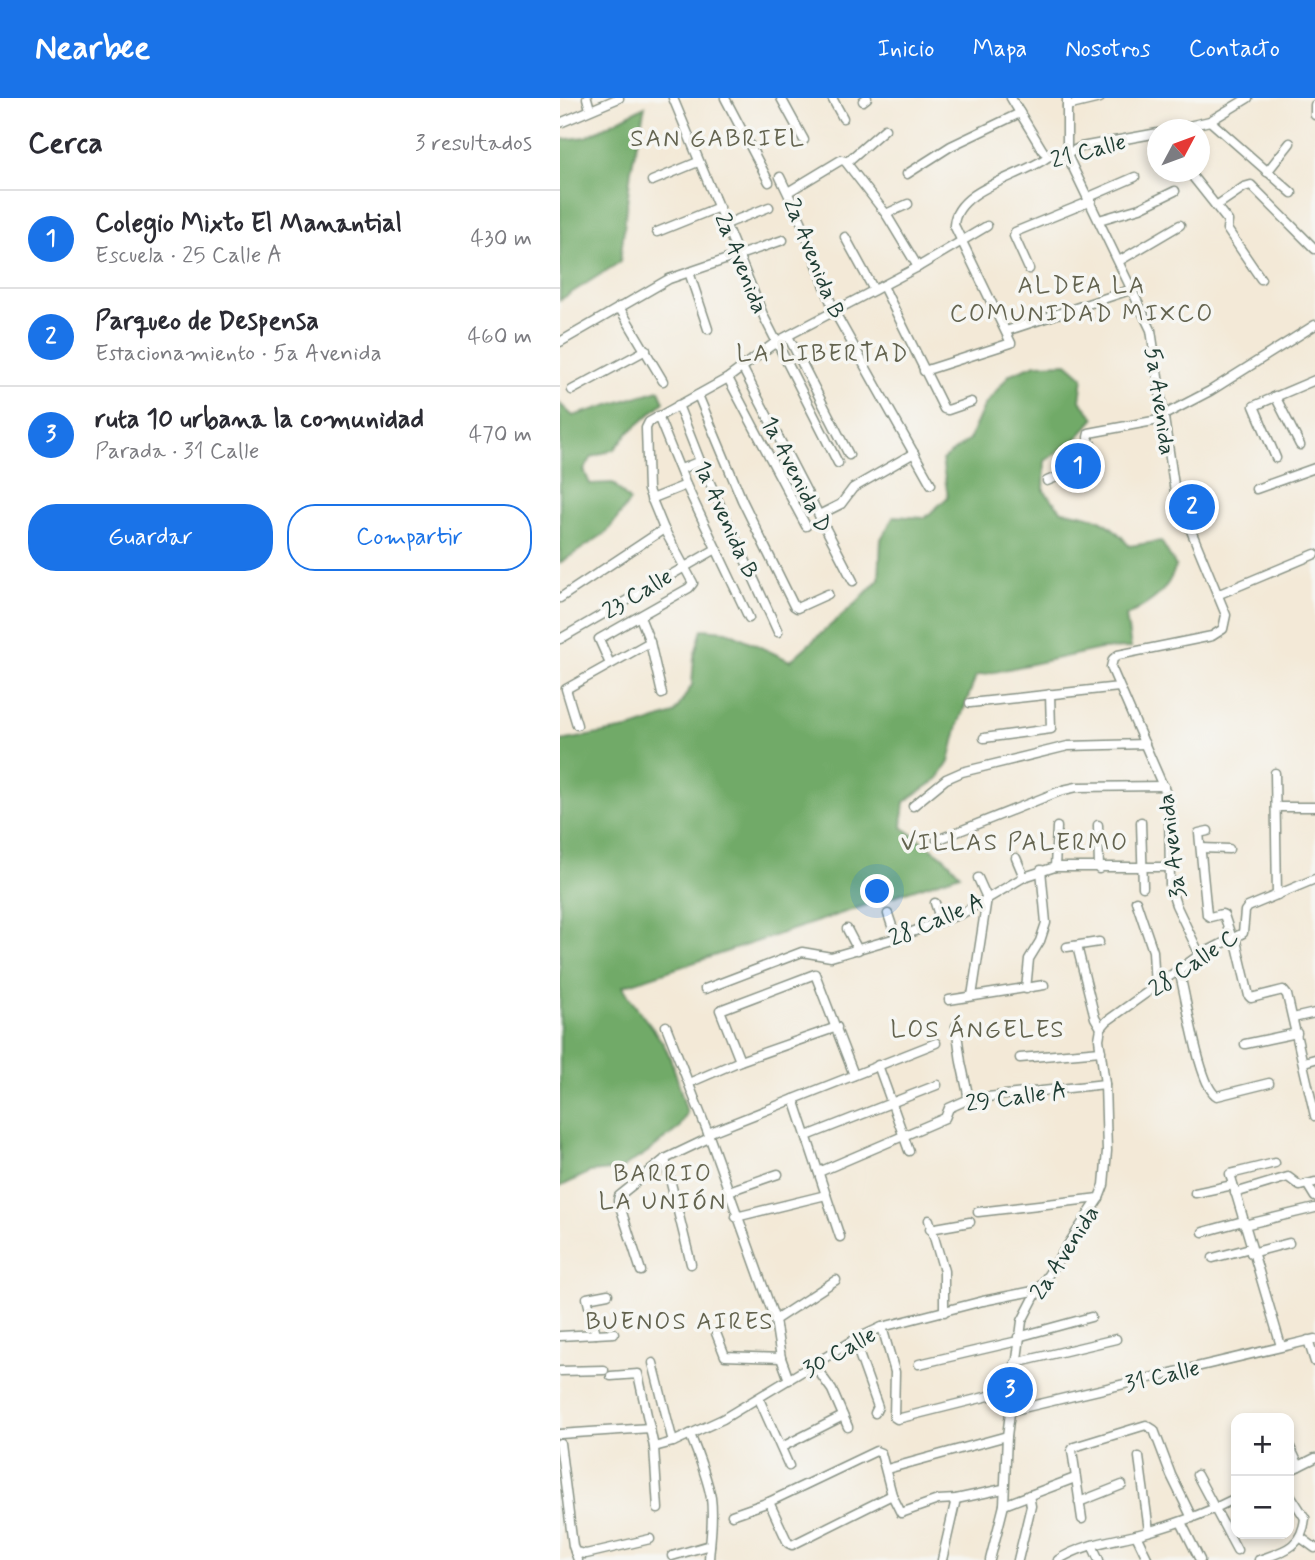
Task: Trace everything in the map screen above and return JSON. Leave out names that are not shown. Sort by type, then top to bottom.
[{"type":"street","points":[[587,98],[590,109]]},
{"type":"street","points":[[560,123],[619,98]]},
{"type":"street","name":"2a Avenida","points":[[673,98],[764,317],[838,463]]},
{"type":"street","name":"2a Avenida B","points":[[725,98],[769,182]]},
{"type":"street","points":[[781,98],[804,140]]},
{"type":"street","points":[[832,98],[843,118]]},
{"type":"street","points":[[1012,98],[1043,151],[1049,156]]},
{"type":"street","points":[[1067,102],[1100,98]]},
{"type":"street","points":[[1246,99],[1210,121],[1292,193]]},
{"type":"street","name":"5a Avenida","points":[[1067,102],[1067,155],[1151,330],[1176,496],[1226,615],[1223,629],[1212,636],[1118,655],[1113,659]]},
{"type":"street","points":[[1315,105],[1315,115]]},
{"type":"street","points":[[907,174],[951,146],[1020,113]]},
{"type":"street","points":[[788,192],[845,161],[885,129]]},
{"type":"street","name":"21 Calle","points":[[962,241],[954,221],[964,205],[989,185],[1040,163],[1049,156],[1054,158],[1067,155],[1081,147],[1147,135]]},
{"type":"street","points":[[1267,172],[1290,143]]},
{"type":"street","points":[[845,161],[886,214],[918,267]]},
{"type":"street","points":[[652,181],[698,162]]},
{"type":"street","name":"2a Avenida B","points":[[780,177],[835,311],[931,484]]},
{"type":"street","points":[[1029,269],[1014,236],[1015,232],[1135,177]]},
{"type":"street","points":[[1197,182],[1228,221],[1227,229],[1261,279]]},
{"type":"street","points":[[1216,205],[1251,185],[1313,242]]},
{"type":"street","points":[[1099,220],[1140,208],[1175,191]]},
{"type":"street","points":[[886,214],[908,204]]},
{"type":"street","points":[[657,232],[719,207]]},
{"type":"street","points":[[726,223],[769,207]]},
{"type":"street","points":[[1119,261],[1180,225]]},
{"type":"street","points":[[610,664],[599,639],[693,583],[664,529],[647,485],[647,425],[658,416],[728,378],[776,342],[918,267],[987,226]]},
{"type":"street","points":[[845,237],[874,290]]},
{"type":"street","points":[[560,342],[669,279],[783,240]]},
{"type":"street","points":[[924,371],[1009,344],[1006,331],[962,241]]},
{"type":"street","points":[[689,272],[708,329]]},
{"type":"street","points":[[883,286],[946,411],[971,402]]},
{"type":"street","points":[[1006,331],[1133,289]]},
{"type":"street","points":[[619,307],[663,381]]},
{"type":"street","points":[[1047,481],[1096,459],[1088,435],[1164,417],[1315,325]]},
{"type":"street","points":[[788,336],[849,455]]},
{"type":"street","points":[[572,390],[646,350]]},
{"type":"street","name":"1a Avenida D","points":[[742,367],[853,581]]},
{"type":"street","points":[[728,378],[806,527]]},
{"type":"street","points":[[1276,458],[1254,409],[1256,404],[1315,380]]},
{"type":"street","points":[[698,395],[742,500],[795,608],[828,594]]},
{"type":"street","points":[[1275,396],[1300,445]]},
{"type":"street","name":"1a Avenida B","points":[[678,405],[700,461],[778,632]]},
{"type":"street","points":[[658,416],[749,618]]},
{"type":"street","points":[[819,515],[841,504],[853,488],[914,453]]},
{"type":"street","points":[[681,469],[700,461]]},
{"type":"street","points":[[1256,489],[1315,468]]},
{"type":"street","points":[[652,499],[687,485]]},
{"type":"street","points":[[560,598],[664,529]]},
{"type":"street","name":"23 Calle","points":[[560,639],[684,565],[716,549]]},
{"type":"street","points":[[1217,595],[1315,554]]},
{"type":"street","points":[[640,617],[650,642],[662,694]]},
{"type":"street","points":[[577,726],[563,689],[650,642]]},
{"type":"street","name":"3a Avenida","points":[[1113,659],[1111,667],[1118,687],[1164,786],[1171,812],[1170,886],[1198,951],[1198,957]]},
{"type":"street","points":[[970,703],[1118,687]]},
{"type":"street","points":[[984,738],[1051,729],[1050,694]]},
{"type":"street","points":[[913,806],[946,779],[962,772],[1068,746],[1145,744]]},
{"type":"street","points":[[1275,773],[1277,895]]},
{"type":"street","points":[[937,840],[1063,790],[1077,787],[1164,786]]},
{"type":"street","points":[[1276,807],[1315,807]]},
{"type":"street","points":[[1141,822],[1143,887]]},
{"type":"street","points":[[1098,825],[1099,869]]},
{"type":"street","points":[[1055,867],[1056,827]]},
{"type":"street","points":[[1209,831],[1199,832],[1207,915],[1224,915],[1234,938],[1251,998],[1283,990],[1287,995],[1315,1116]]},
{"type":"street","points":[[1201,848],[1229,849]]},
{"type":"street","points":[[1016,858],[1024,877]]},
{"type":"street","name":"28 Calle A","points":[[705,989],[802,952],[831,957],[896,938],[963,913],[1041,870],[1055,867],[1169,867]]},
{"type":"street","points":[[1026,989],[1029,959],[1046,923],[1041,870]]},
{"type":"street","points":[[972,996],[987,898],[978,878]]},
{"type":"street","name":"28 Calle C","points":[[1101,1028],[1107,1021],[1198,957],[1244,931],[1245,911],[1248,907],[1315,879]]},
{"type":"street","points":[[1136,901],[1153,951],[1155,987]]},
{"type":"street","points":[[936,903],[941,921]]},
{"type":"street","points":[[888,914],[896,938]]},
{"type":"street","points":[[848,929],[858,950]]},
{"type":"street","name":"2a Avenida","points":[[989,1560],[1004,1505],[1007,1436],[1022,1321],[1038,1290],[1099,1198],[1104,1185],[1107,1151],[1101,1028],[1095,1018],[1072,946],[1099,942]]},
{"type":"street","points":[[1179,971],[1202,1069],[1210,1091],[1217,1096],[1269,1083]]},
{"type":"street","points":[[740,1061],[720,1010],[815,974],[854,1075]]},
{"type":"street","points":[[949,1000],[1044,985]]},
{"type":"street","points":[[1293,1018],[1315,1013]]},
{"type":"street","points":[[666,1026],[775,1320],[781,1358],[789,1380]]},
{"type":"street","points":[[956,1026],[969,1099]]},
{"type":"street","points":[[689,1083],[740,1061],[837,1027]]},
{"type":"street","points":[[1245,1044],[1297,1033]]},
{"type":"street","points":[[642,1271],[618,1200],[619,1196],[665,1159],[708,1136],[794,1099],[936,1043]]},
{"type":"street","points":[[1020,1058],[1101,1051]]},
{"type":"street","points":[[1304,1062],[1315,1059]]},
{"type":"street","points":[[878,1065],[909,1151]]},
{"type":"street","name":"29 Calle A","points":[[819,1172],[945,1118],[949,1108],[969,1099],[1105,1084]]},
{"type":"street","points":[[807,1136],[937,1085]]},
{"type":"street","points":[[794,1099],[839,1237]]},
{"type":"street","points":[[665,1159],[691,1264]]},
{"type":"street","points":[[1275,1163],[1230,1174],[1281,1346]]},
{"type":"street","points":[[729,1191],[778,1174]]},
{"type":"street","points":[[1195,1194],[1288,1177],[1297,1185],[1311,1183],[1315,1197]]},
{"type":"street","points":[[736,1217],[826,1195]]},
{"type":"street","points":[[978,1212],[1099,1198]]},
{"type":"street","points":[[1203,1232],[1315,1208]]},
{"type":"street","points":[[944,1312],[944,1271],[930,1224],[970,1222]]},
{"type":"street","points":[[1213,1258],[1289,1243]]},
{"type":"street","points":[[775,1320],[836,1280]]},
{"type":"street","name":"30 Calle","points":[[654,1447],[673,1442],[759,1399],[854,1340],[882,1327],[1038,1290]]},
{"type":"street","points":[[596,1334],[587,1298],[608,1294]]},
{"type":"street","points":[[919,1364],[1091,1317]]},
{"type":"street","points":[[882,1327],[895,1372],[894,1417],[897,1419],[1013,1390]]},
{"type":"street","points":[[560,1336],[614,1333]]},
{"type":"street","points":[[716,1333],[724,1356],[781,1358]]},
{"type":"street","points":[[1015,1363],[1116,1339]]},
{"type":"street","points":[[1312,1339],[1315,1362]]},
{"type":"street","name":"31 Calle","points":[[1010,1411],[1312,1339]]},
{"type":"street","points":[[854,1340],[878,1407],[875,1413]]},
{"type":"street","points":[[653,1363],[673,1442]]},
{"type":"street","points":[[814,1365],[832,1390],[848,1427]]},
{"type":"street","points":[[560,1371],[637,1373],[654,1447],[657,1509]]},
{"type":"street","points":[[759,1399],[789,1466]]},
{"type":"street","points":[[782,1447],[843,1416]]},
{"type":"street","points":[[1082,1519],[1072,1450],[1076,1446],[1146,1425],[1154,1430],[1171,1475],[1192,1518]]},
{"type":"street","points":[[560,1434],[650,1428]]},
{"type":"street","points":[[690,1434],[711,1499],[709,1560]]},
{"type":"street","points":[[887,1469],[1007,1436]]},
{"type":"street","points":[[560,1449],[570,1528],[577,1556],[650,1539]]},
{"type":"street","points":[[732,1515],[769,1502],[879,1451],[887,1469],[892,1495],[901,1513],[938,1500],[1003,1489]]},
{"type":"street","points":[[1294,1456],[1299,1466]]},
{"type":"street","points":[[1139,1457],[1149,1531]]},
{"type":"street","points":[[1294,1468],[1315,1458]]},
{"type":"street","points":[[1197,1475],[1237,1550]]},
{"type":"street","points":[[1004,1505],[1075,1478]]},
{"type":"street","points":[[1079,1502],[1122,1485]]},
{"type":"street","points":[[769,1502],[790,1545],[892,1495]]},
{"type":"street","points":[[1018,1560],[1031,1506],[1029,1495]]},
{"type":"street","points":[[942,1560],[956,1499]]},
{"type":"street","points":[[1058,1560],[1092,1545],[1181,1522],[1231,1501]]},
{"type":"street","points":[[1265,1559],[1285,1551],[1304,1530],[1305,1518],[1294,1501]]},
{"type":"street","points":[[1305,1518],[1315,1514]]},
{"type":"street","points":[[1181,1522],[1200,1560]]},
{"type":"street","points":[[560,1530],[570,1528]]},
{"type":"street","points":[[1136,1535],[1148,1560]]},
{"type":"street","points":[[1300,1537],[1315,1548]]},
{"type":"street","points":[[672,1556],[710,1545]]},
{"type":"street","points":[[1092,1545],[1099,1560]]},
{"type":"green space","points":[[645,106],[631,170],[620,262],[560,300],[560,140],[586,137]]},
{"type":"green space","points":[[1067,363],[1083,377],[1080,401],[1095,418],[1078,437],[1045,461],[1044,491],[1062,511],[1100,520],[1115,530],[1129,546],[1161,541],[1176,566],[1168,583],[1157,596],[1126,616],[1131,648],[1101,649],[976,676],[958,725],[949,762],[938,779],[904,802],[902,827],[944,857],[960,874],[623,986],[668,1052],[687,1113],[679,1128],[621,1169],[590,1172],[560,1187],[560,741],[632,728],[674,714],[692,685],[694,657],[702,629],[727,631],[790,661],[879,579],[881,539],[894,516],[925,518],[948,497],[942,460],[969,440],[984,406],[1010,374],[1036,364]]},
{"type":"green space","points":[[659,390],[664,402],[628,433],[615,449],[592,457],[584,470],[590,484],[613,483],[630,501],[607,532],[560,563],[560,404],[573,416]]},
{"type":"place","name":"Colegio Mixto El Manantial","points":[[1078,466]]},
{"type":"place","name":"Parqueo de Despensa","points":[[1192,507]]},
{"type":"place","name":"ruta 10 urbana la comunidad","points":[[1010,1390]]},
{"type":"district","name":"SAN GABRIEL","points":[[718,138]]},
{"type":"district","name":"ALDEA LA COMUNIDAD MIXCO","points":[[1082,299]]},
{"type":"district","name":"LA LIBERTAD","points":[[823,353]]},
{"type":"district","name":"VILLAS PALERMO","points":[[1015,842]]},
{"type":"district","name":"LOS ÁNGELES","points":[[978,1029]]},
{"type":"district","name":"BARRIO LA UNIÓN","points":[[663,1187]]},
{"type":"district","name":"BUENOS AIRES","points":[[680,1321]]}]
